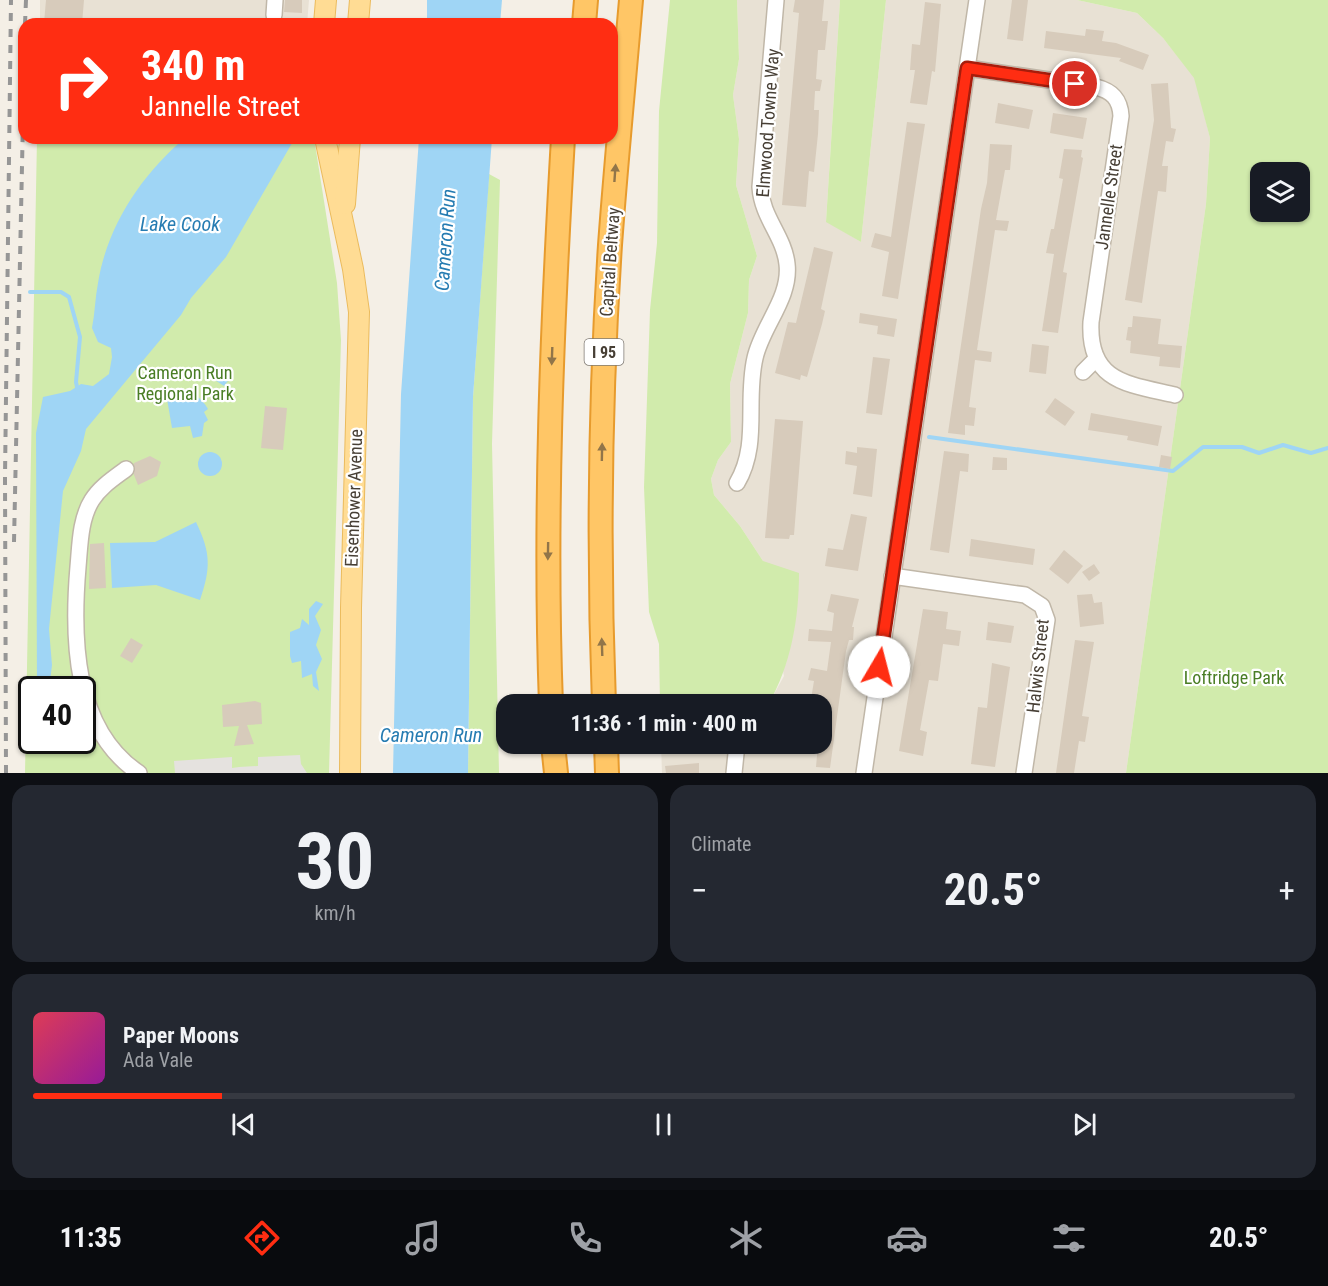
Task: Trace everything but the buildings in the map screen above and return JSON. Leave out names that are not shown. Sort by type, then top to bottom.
[{"type":"highway","points":[[570,18],[571,0]]},
{"type":"highway","points":[[584,18],[586,0]]},
{"type":"highway","name":"Capital Beltway","points":[[604,694],[601,611],[603,376],[611,235],[631,0]]},
{"type":"highway","points":[[551,694],[548,559],[554,298],[563,144]]},
{"type":"highway","points":[[554,298],[570,144]]},
{"type":"highway","points":[[554,754],[556,773]]},
{"type":"highway","points":[[606,754],[607,773]]},
{"type":"main road","points":[[324,18],[326,0]]},
{"type":"main road","points":[[358,18],[360,0]]},
{"type":"main road","name":"Eisenhower Avenue","points":[[326,144],[357,288],[360,339],[351,608],[350,773]]},
{"type":"main road","name":"Eisenhower Avenue","points":[[344,225],[350,144]]},
{"type":"street","name":"Elmwood Towne Way","points":[[737,483],[746,468],[750,452],[751,386],[755,356],[783,295],[788,275],[785,253],[765,214],[760,187],[776,0]]},
{"type":"street","points":[[864,773],[977,0]]},
{"type":"street","name":"Jannelle Street","points":[[967,68],[1106,89],[1118,100],[1121,116],[1091,322],[1095,360]]},
{"type":"street","points":[[1083,372],[1095,360],[1113,378],[1175,395]]},
{"type":"street","points":[[126,469],[92,500],[84,518],[76,589],[76,632],[81,680],[88,707],[113,748],[139,773]]},
{"type":"street","name":"Halwis Street","points":[[892,576],[1025,595],[1042,606],[1047,620],[1024,773]]},
{"type":"street","points":[[735,773],[736,754]]},
{"type":"shaded area","points":[[40,0],[309,0],[308,18],[40,18]]},
{"type":"shaded area","points":[[737,0],[840,0],[826,221],[861,242],[886,0],[1077,0],[1137,13],[1163,38],[1195,78],[1210,138],[1206,204],[1126,773],[662,773],[661,754],[832,754],[832,694],[774,694],[784,676],[763,561],[740,526],[714,495],[711,479],[718,460],[731,442],[730,384],[748,313],[749,280],[757,256],[736,185],[739,139],[733,95],[739,59]]},
{"type":"shaded area","points":[[300,755],[301,764],[307,773],[175,773],[174,761],[232,757],[232,768],[258,766],[258,757]]},
{"type":"green space","points":[[670,0],[737,0],[739,59],[733,95],[739,139],[736,185],[757,256],[749,280],[748,313],[730,384],[731,442],[718,460],[711,479],[714,495],[740,526],[763,561],[799,573],[792,641],[783,674],[774,694],[660,694],[659,644],[649,612],[644,487],[650,310],[657,243],[659,111]]},
{"type":"green space","points":[[840,0],[886,0],[861,242],[826,222]]},
{"type":"green space","name":"Loftridge Park","points":[[1077,0],[1328,0],[1328,773],[1126,773],[1206,204],[1210,138],[1194,78],[1163,38],[1137,13]]},
{"type":"green space","name":"Cameron Run Regional Park","points":[[37,144],[315,144],[337,283],[341,340],[329,773],[25,773],[25,754],[96,754],[96,676],[27,676]]},
{"type":"green space","points":[[489,174],[500,180],[492,444],[497,694],[496,754],[499,754],[499,773],[468,773],[473,397]]},
{"type":"water","points":[[427,0],[502,0],[500,18],[427,18]]},
{"type":"water","name":"Lake Cook","points":[[178,144],[292,144],[226,257],[86,429],[81,451],[63,491],[49,629],[51,676],[37,676],[36,433],[43,397],[70,391],[81,384],[93,386],[109,374],[111,348],[98,342],[92,328],[103,262],[118,222],[141,185]]},
{"type":"water","name":"Cameron Run","points":[[419,144],[492,144],[473,397],[468,773],[393,773],[401,394]]},
{"type":"water","points":[[216,366],[231,377],[224,386],[209,376]]},
{"type":"water","points":[[176,390],[195,395],[208,409],[204,412],[208,420],[204,423],[202,436],[193,438],[190,426],[172,428],[166,393]]},
{"type":"water","points":[[210,452],[219,455],[222,464],[219,473],[210,476],[201,473],[198,464],[201,455]]},
{"type":"water","points":[[196,522],[208,561],[200,600],[156,585],[112,588],[110,543],[155,542]]},
{"type":"water","points":[[316,601],[323,604],[315,616],[321,630],[316,645],[322,659],[316,672],[319,691],[313,686],[312,674],[302,678],[301,661],[292,663],[290,656],[290,632],[300,628],[302,619],[309,625],[309,609]]},
{"type":"waterway","points":[[30,292],[61,292],[69,297],[80,337],[76,382],[78,392]]},
{"type":"waterway","points":[[929,437],[1173,471],[1203,447],[1242,447],[1259,453],[1283,445],[1311,453],[1328,448]]},
{"type":"railway","points":[[6,773],[5,477],[11,0]]},
{"type":"railway","points":[[25,18],[26,0]]},
{"type":"railway","points":[[14,542],[22,144]]},
{"type":"route","points":[[879,667],[967,68],[1075,84]]}]
